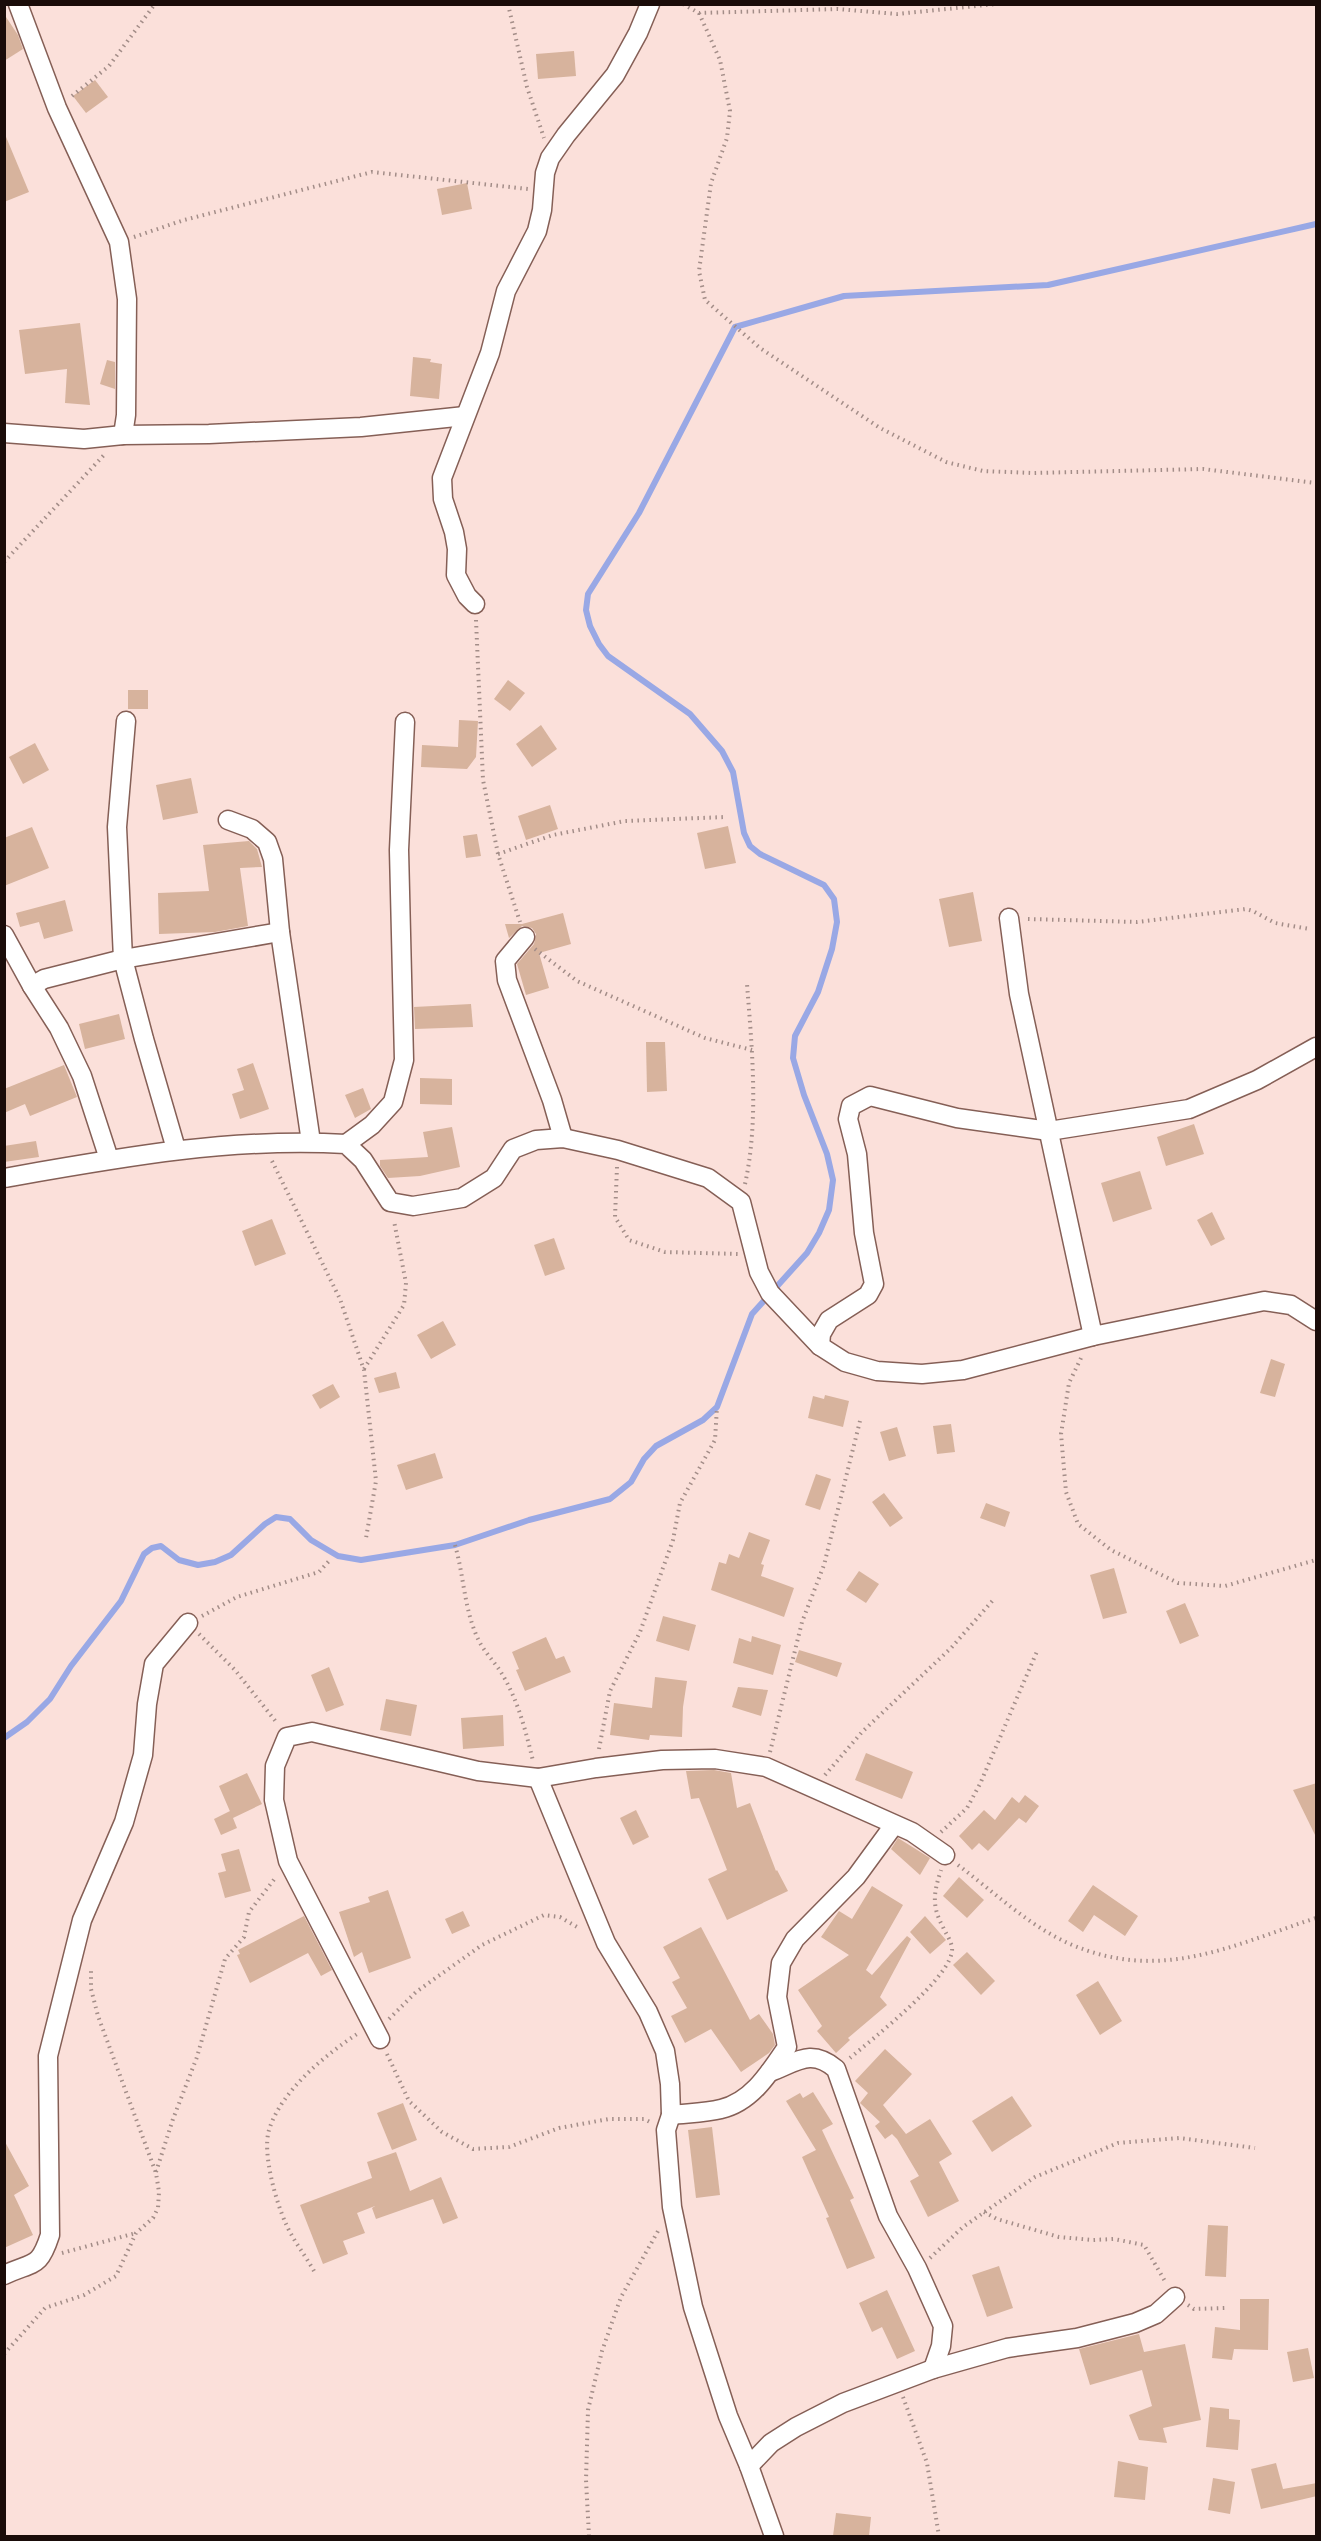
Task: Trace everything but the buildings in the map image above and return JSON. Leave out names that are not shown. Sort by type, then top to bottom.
[{"type":"street","points":[[18,4],[57,108],[119,242],[127,298],[126,415],[123,435]]},
{"type":"street","points":[[475,604],[467,596],[456,575],[455,540],[443,499],[442,478],[490,353],[506,291],[537,231],[542,210],[545,173],[550,158],[615,75],[638,33],[650,4]]},
{"type":"street","points":[[4,433],[84,439],[123,435],[209,434],[361,427],[465,416]]},
{"type":"street","points":[[126,721],[117,827],[123,959],[176,1149]]},
{"type":"street","points":[[4,1178],[176,1149],[263,1143],[346,1144],[372,1125],[393,1102],[404,1060],[399,850],[405,722]]},
{"type":"street","points":[[228,820],[252,829],[267,842],[273,859],[280,932],[311,1142]]},
{"type":"street","points":[[1009,918],[1019,994],[1092,1336]]},
{"type":"street","points":[[32,986],[44,979],[123,959],[280,932]]},
{"type":"street","points":[[4,935],[32,986],[59,1028],[82,1076],[109,1159]]},
{"type":"street","points":[[525,937],[505,961],[507,980],[552,1100],[563,1138]]},
{"type":"street","points":[[820,1346],[821,1334],[829,1320],[868,1295],[874,1284],[864,1233],[857,1154],[848,1119],[850,1106],[870,1096],[957,1118],[1049,1131],[1189,1109],[1257,1080],[1317,1047]]},
{"type":"street","points":[[346,1144],[363,1160],[390,1202],[413,1206],[462,1198],[494,1178],[513,1149],[536,1140],[563,1138],[618,1150],[708,1178],[741,1202],[759,1272],[770,1293],[820,1346],[845,1362],[877,1371],[922,1374],[963,1370],[1092,1336],[1264,1300],[1291,1305],[1317,1321]]},
{"type":"street","points":[[4,2274],[33,2264],[44,2254],[50,2235],[48,2056],[82,1920],[124,1822],[143,1755],[147,1704],[154,1664],[188,1623]]},
{"type":"street","points":[[376,2031],[288,1861],[274,1800],[275,1766],[287,1737],[312,1732],[478,1771],[538,1778],[663,1760],[715,1759],[766,1767],[894,1825],[945,1855]]},
{"type":"street","points":[[538,1778],[606,1943],[648,2012],[665,2051],[670,2084],[668,2123],[672,2207],[693,2307],[728,2416],[774,2536]]},
{"type":"street","points":[[668,2123],[722,2109],[744,2100],[770,2072],[787,2047],[777,1997],[781,1963],[795,1939],[856,1877],[894,1825]]},
{"type":"street","points":[[770,2072],[808,2057],[825,2059],[837,2069],[888,2216],[917,2268],[943,2326],[941,2346],[933,2369]]},
{"type":"street","points":[[749,2466],[771,2443],[796,2427],[843,2403],[933,2369],[1007,2348],[1077,2338],[1136,2323],[1156,2314],[1175,2297]]},
{"type":"path","points":[[57,108],[109,66],[155,4]]},
{"type":"path","points":[[508,4],[527,87],[550,158]]},
{"type":"path","points":[[683,4],[699,13],[838,9],[897,14],[996,4]]},
{"type":"path","points":[[699,13],[720,60],[730,111],[727,138],[711,183],[699,271],[705,300],[760,348],[880,428],[946,462],[964,467],[983,471],[1033,473],[1203,469],[1317,483]]},
{"type":"path","points":[[119,242],[184,220],[372,172],[543,191]]},
{"type":"path","points":[[4,562],[123,435]]},
{"type":"path","points":[[475,604],[483,780],[498,854],[525,937],[542,956],[577,981],[705,1038],[752,1050]]},
{"type":"path","points":[[498,854],[553,835],[625,821],[726,817]]},
{"type":"path","points":[[1009,918],[1137,922],[1246,909],[1253,910],[1275,923],[1310,929]]},
{"type":"path","points":[[741,1202],[751,1158],[752,1050],[747,984]]},
{"type":"path","points":[[263,1143],[340,1299],[364,1370],[376,1481],[366,1538]]},
{"type":"path","points":[[618,1150],[615,1217],[629,1240],[665,1252],[756,1256]]},
{"type":"path","points":[[364,1370],[404,1305],[406,1283],[390,1202]]},
{"type":"path","points":[[1092,1336],[1069,1383],[1061,1434],[1066,1492],[1078,1524],[1111,1550],[1178,1583],[1225,1586],[1317,1560]]},
{"type":"path","points":[[596,1768],[610,1691],[640,1632],[673,1540],[680,1503],[716,1440],[717,1407]]},
{"type":"path","points":[[766,1767],[802,1622],[824,1565],[860,1421]]},
{"type":"path","points":[[455,1545],[463,1574],[466,1610],[479,1641],[503,1675],[525,1725],[538,1778]]},
{"type":"path","points":[[287,1737],[235,1670],[188,1623],[237,1597],[319,1572],[329,1562]]},
{"type":"path","points":[[814,1787],[862,1732],[951,1648],[995,1598]]},
{"type":"path","points":[[928,1843],[967,1808],[980,1784],[1038,1649]]},
{"type":"path","points":[[837,2069],[925,1992],[948,1961],[952,1951],[950,1940],[934,1905],[936,1887],[945,1855],[1034,1922],[1070,1943],[1114,1958],[1153,1962],[1193,1956],[1221,1950],[1317,1918]]},
{"type":"path","points":[[156,2173],[172,2119],[198,2057],[225,1959],[244,1937],[249,1912],[288,1861]]},
{"type":"path","points":[[314,2271],[286,2224],[272,2178],[267,2148],[268,2131],[276,2114],[297,2084],[332,2051],[376,2031],[416,1992],[482,1945],[544,1915],[560,1917],[606,1943]]},
{"type":"path","points":[[4,2354],[45,2308],[84,2295],[116,2276],[136,2233],[153,2218],[159,2208],[156,2173],[98,2016],[91,1989],[90,1965]]},
{"type":"path","points":[[376,2031],[409,2101],[442,2132],[473,2149],[509,2147],[560,2128],[609,2119],[644,2119],[668,2123]]},
{"type":"path","points":[[917,2268],[941,2250],[963,2227],[1035,2177],[1118,2143],[1179,2138],[1255,2148]]},
{"type":"path","points":[[589,2536],[586,2480],[588,2410],[602,2351],[621,2297],[672,2207]]},
{"type":"path","points":[[984,2212],[997,2219],[1059,2237],[1114,2239],[1144,2245],[1158,2272],[1175,2297],[1194,2309],[1226,2308]]},
{"type":"path","points":[[44,2254],[61,2254],[136,2233]]},
{"type":"path","points":[[897,2382],[927,2463],[939,2536]]},
{"type":"waterway","points":[[4,1738],[27,1722],[50,1699],[71,1666],[121,1601],[144,1554],[152,1548],[161,1546],[179,1560],[198,1565],[215,1562],[231,1555],[276,1517],[290,1519],[311,1540],[338,1556],[361,1560],[455,1545],[529,1520],[610,1499],[631,1482],[644,1459],[656,1446],[703,1420],[717,1407],[752,1314],[807,1253],[819,1233],[829,1210],[833,1180],[827,1154],[804,1095],[793,1058],[795,1036],[818,992],[832,949],[837,922],[834,899],[824,885],[760,854],[750,846],[744,833],[733,772],[722,751],[690,714],[608,656],[590,626],[586,610],[588,594],[639,513],[735,327],[844,296],[1048,285],[1316,224]]}]
